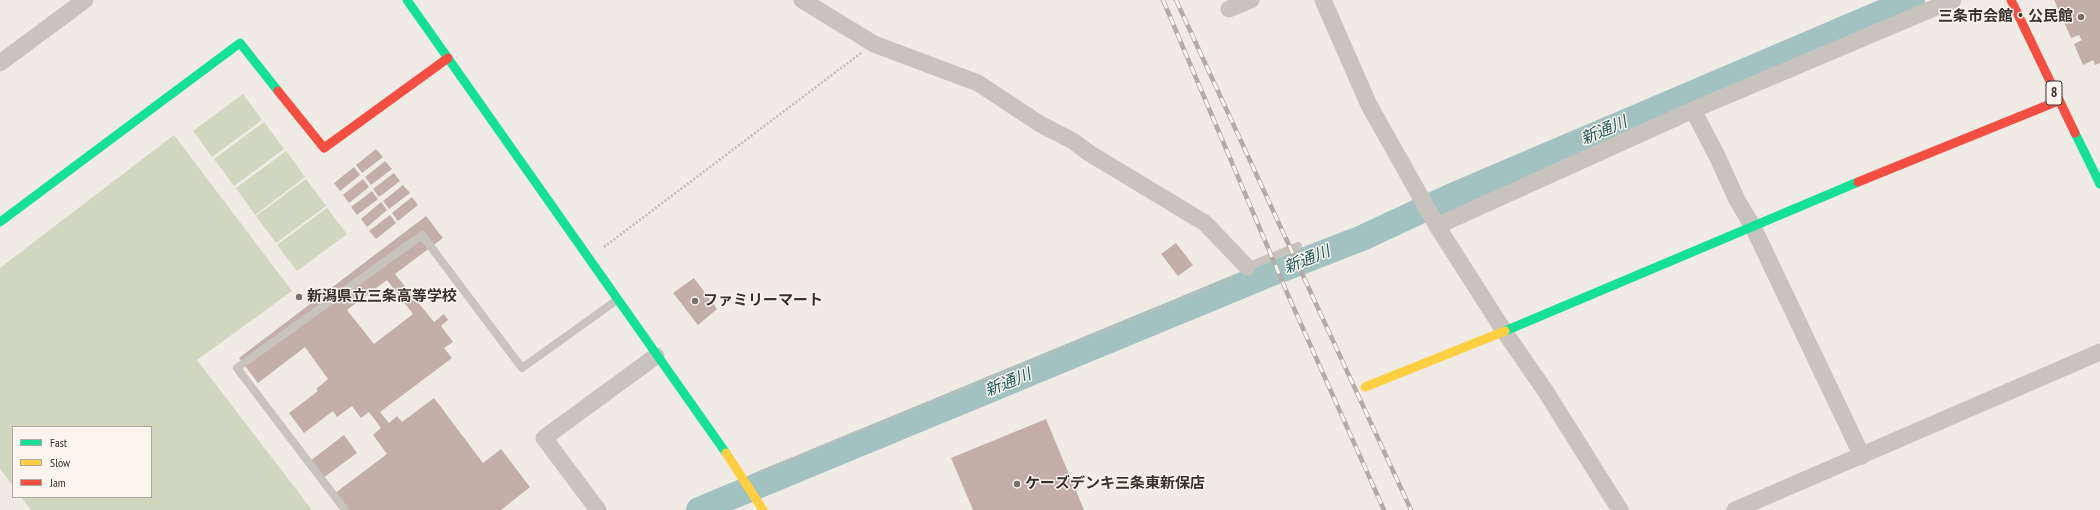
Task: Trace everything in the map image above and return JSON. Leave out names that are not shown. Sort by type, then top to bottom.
[{"type":"street","points":[[2,57],[85,0]]},
{"type":"street","points":[[407,0],[589,258],[656,356],[745,480],[755,498],[758,509]]},
{"type":"street","points":[[802,0],[874,44],[978,83],[1040,124],[1073,141],[1089,153],[1205,223],[1247,267]]},
{"type":"street","points":[[1229,9],[1251,0]]},
{"type":"street","points":[[1323,0],[1369,104],[1437,226],[1504,331],[1546,392],[1620,510]]},
{"type":"street","points":[[1437,226],[1693,110],[1953,0]]},
{"type":"street","name":"8","points":[[2011,0],[2058,101],[2100,184]]},
{"type":"street","points":[[0,222],[240,43],[324,148],[448,58]]},
{"type":"street","points":[[1365,387],[1504,331],[1954,142],[2058,101]]},
{"type":"street","points":[[1693,110],[1737,200],[1753,227],[1862,456]]},
{"type":"street","points":[[1735,510],[2100,352]]},
{"type":"street","points":[[596,509],[544,438],[656,356]]},
{"type":"lane","points":[[345,510],[237,368],[422,235],[522,368],[617,300]]},
{"type":"lane","points":[[1247,267],[1298,246]]},
{"type":"path","points":[[589,258],[874,44]]},
{"type":"path","points":[[745,480],[1225,281],[1247,267]]},
{"type":"green space","points":[[243,94],[262,120],[212,157],[193,131]]},
{"type":"green space","points":[[264,122],[284,149],[234,186],[214,159]]},
{"type":"green space","points":[[174,135],[292,291],[197,360],[312,510],[31,510],[22,498],[152,498],[152,426],[12,426],[12,485],[0,469],[0,268]]},
{"type":"green space","points":[[286,151],[305,177],[255,215],[236,188]]},
{"type":"green space","points":[[306,179],[326,206],[276,243],[256,216]]},
{"type":"green space","points":[[327,208],[347,234],[297,271],[277,245]]},
{"type":"building","name":"三条市会館・公民館","points":[[2054,0],[2100,0],[2100,63],[2095,65],[2093,60],[2083,65],[2074,44],[2082,40],[2079,35],[2071,38]]},
{"type":"building","points":[[376,149],[383,157],[362,173],[356,165]]},
{"type":"building","points":[[385,161],[392,169],[371,185],[365,177]]},
{"type":"building","points":[[354,167],[360,175],[340,191],[334,183]]},
{"type":"building","points":[[394,173],[400,181],[379,197],[373,189]]},
{"type":"building","points":[[363,179],[369,187],[349,203],[343,195]]},
{"type":"building","points":[[403,185],[410,193],[389,209],[383,201]]},
{"type":"building","points":[[372,191],[378,199],[357,215],[351,207]]},
{"type":"building","points":[[412,197],[418,205],[398,221],[392,213]]},
{"type":"building","points":[[381,202],[387,210],[367,227],[361,219]]},
{"type":"building","points":[[390,215],[396,223],[376,239],[369,231]]},
{"type":"building","points":[[426,216],[443,238],[395,274],[434,322],[444,314],[448,320],[441,326],[453,342],[444,348],[452,358],[380,412],[389,423],[397,416],[402,422],[434,398],[483,463],[501,449],[530,487],[501,510],[347,510],[334,494],[387,454],[373,435],[381,428],[369,412],[361,418],[352,406],[337,417],[333,411],[304,433],[289,413],[318,391],[316,389],[328,379],[305,347],[258,383],[239,358]],"holes":[[[387,280],[413,314],[374,344],[347,310]]]},
{"type":"building","points":[[1176,243],[1193,265],[1178,276],[1161,254]]},
{"type":"building","name":"ファミリーマート","points":[[694,278],[717,309],[698,325],[673,293]]},
{"type":"building","name":"ケーズデンキ三条東新保店","points":[[1046,419],[1084,510],[973,510],[951,458]]},
{"type":"building","points":[[344,435],[357,453],[323,478],[310,461]]},
{"type":"waterway","name":"新通川","points":[[699,510],[1262,277],[1362,238],[1450,197],[1912,0]]},
{"type":"railway","points":[[1163,0],[1288,295],[1384,510]]},
{"type":"railway","points":[[1176,0],[1411,510]]},
{"type":"traffic: fast","points":[[407,0],[726,453]]},
{"type":"traffic: fast","points":[[0,222],[240,43],[278,91]]},
{"type":"traffic: fast","points":[[2075,133],[2100,184]]},
{"type":"traffic: fast","points":[[1505,331],[1858,182]]},
{"type":"traffic: slow","points":[[1365,387],[1505,331]]},
{"type":"traffic: slow","points":[[726,453],[763,510]]},
{"type":"traffic: jam","points":[[2011,0],[2075,133]]},
{"type":"traffic: jam","points":[[278,91],[324,148],[448,58]]},
{"type":"traffic: jam","points":[[1858,182],[2058,101]]},
{"type":"place","name":"三条市会館・公民館","points":[[2081,17]]},
{"type":"place","name":"新潟県立三条高等学校","points":[[299,297]]},
{"type":"place","name":"ファミリーマート","points":[[695,301]]},
{"type":"place","name":"ケーズデンキ三条東新保店","points":[[1017,484]]}]
